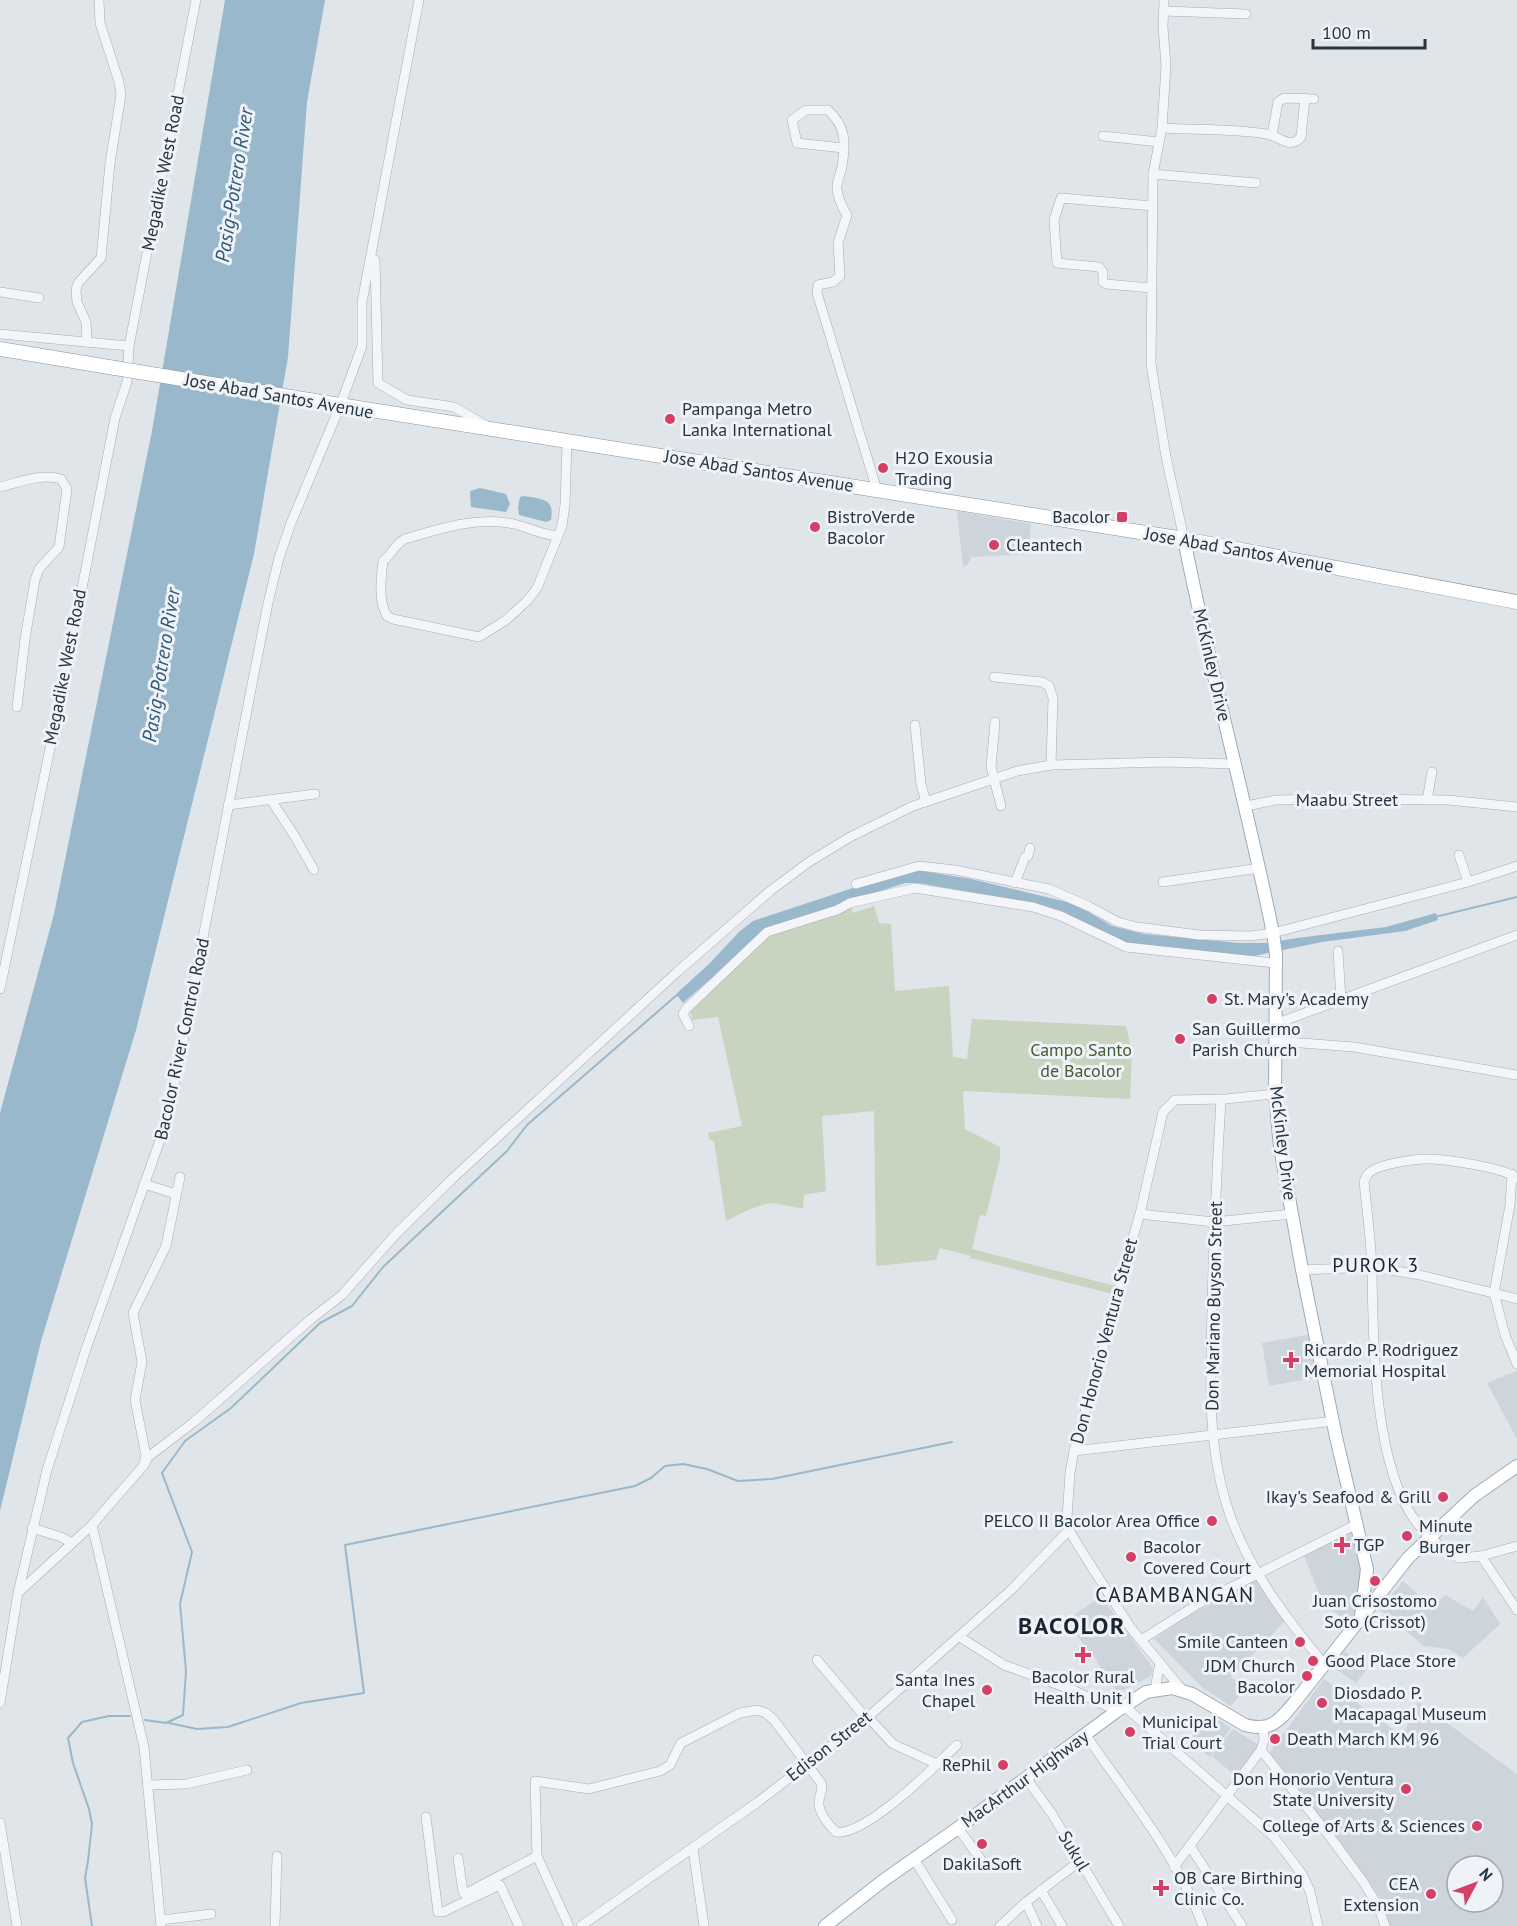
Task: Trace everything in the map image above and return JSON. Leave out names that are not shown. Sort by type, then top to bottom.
[{"type":"highway","name":"Jose Abad Santos Avenue","points":[[0,349],[340,406],[1184,539],[1517,602]]},
{"type":"main road","name":"McKinley Drive","points":[[1184,539],[1274,935],[1276,958],[1275,1094],[1280,1148],[1302,1270],[1355,1524],[1367,1569],[1361,1616]]},
{"type":"main road","points":[[1155,1689],[1172,1688],[1184,1692],[1245,1725],[1263,1728],[1270,1726],[1283,1716],[1396,1572],[1474,1496],[1517,1466]]},
{"type":"main road","points":[[1367,1569],[1380,1575],[1396,1572]]},
{"type":"main road","name":"MacArthur Highway","points":[[825,1926],[1120,1708],[1140,1695],[1155,1689]]},
{"type":"street","points":[[87,342],[86,322],[77,302],[76,290],[78,283],[101,259],[110,163],[121,95],[100,23],[99,0]]},
{"type":"street","name":"Megadike West Road","points":[[0,989],[63,686],[115,418],[127,382],[129,346],[196,0]]},
{"type":"street","points":[[419,0],[375,242],[378,383],[407,400],[454,407],[494,430]]},
{"type":"street","points":[[1164,0],[1166,66],[1162,128],[1153,174],[1151,364],[1166,457],[1184,539]]},
{"type":"street","points":[[1164,11],[1246,14]]},
{"type":"street","points":[[1162,128],[1272,135],[1286,142],[1299,140],[1310,98],[1280,99],[1272,135]]},
{"type":"street","points":[[843,148],[797,143],[792,120],[806,110],[828,110],[844,131],[842,167],[836,187],[841,207],[847,215],[838,243],[840,276],[833,282],[818,285],[817,293],[877,490]]},
{"type":"street","points":[[1103,136],[1159,142]]},
{"type":"street","points":[[1153,174],[1256,183]]},
{"type":"street","points":[[1151,288],[1106,284],[1103,282],[1103,272],[1100,267],[1057,263],[1054,220],[1061,198],[1152,206]]},
{"type":"street","name":"Bacolor River Control Road","points":[[0,1702],[18,1593],[50,1460],[159,1143],[177,1077],[268,603],[279,558],[362,346],[362,302],[375,242]]},
{"type":"street","points":[[0,292],[39,298]]},
{"type":"street","points":[[0,334],[129,346]]},
{"type":"street","points":[[558,536],[542,535],[516,524],[479,521],[405,539],[396,543],[391,555],[383,561],[381,591],[383,609],[387,616],[393,619],[479,637],[495,629],[527,601],[537,588],[558,536],[562,526],[566,505],[567,442]]},
{"type":"street","points":[[0,487],[51,476],[62,479],[67,489],[59,547],[39,569],[35,580],[17,708]]},
{"type":"street","points":[[994,677],[1042,682],[1049,686],[1053,698],[1051,765]]},
{"type":"street","points":[[995,722],[990,762],[1001,806]]},
{"type":"street","points":[[915,725],[921,784],[926,802]]},
{"type":"street","points":[[18,1593],[92,1525],[153,1453],[194,1422],[311,1319],[342,1295],[426,1203],[676,973],[808,861],[913,806],[1017,771],[1051,765],[1166,762],[1234,764]]},
{"type":"street","points":[[1427,800],[1432,772]]},
{"type":"street","points":[[228,805],[315,794]]},
{"type":"street","points":[[271,800],[314,870]]},
{"type":"street","name":"Maabu Street","points":[[1246,806],[1276,800],[1448,800],[1517,807]]},
{"type":"street","points":[[1015,883],[1021,861],[1028,856],[1029,848]]},
{"type":"street","points":[[1459,855],[1468,882]]},
{"type":"street","points":[[856,884],[919,866],[955,870],[1050,889],[1118,922],[1137,927],[1199,934],[1250,936],[1274,935],[1468,882],[1517,866]]},
{"type":"street","points":[[1163,882],[1260,868]]},
{"type":"street","points":[[689,1026],[683,1014],[686,1010],[767,932],[837,910],[850,903],[915,888],[1033,907],[1062,916],[1126,947],[1276,958]]},
{"type":"street","points":[[1275,1024],[1517,935]]},
{"type":"street","points":[[1338,951],[1341,999]]},
{"type":"street","points":[[1275,1041],[1354,1047],[1517,1076]]},
{"type":"street","name":"Don Honorio Ventura Street","points":[[1184,1692],[1130,1627],[1069,1530],[1068,1494],[1074,1450],[1140,1214],[1163,1112],[1168,1104],[1175,1100],[1275,1094]]},
{"type":"street","name":"Don Mariano Buyson Street","points":[[1221,1099],[1214,1222],[1210,1382],[1216,1460],[1230,1517],[1257,1573],[1301,1636],[1324,1664]]},
{"type":"street","points":[[1517,1365],[1505,1335],[1494,1293],[1514,1176],[1457,1162],[1426,1159],[1378,1167],[1368,1173],[1364,1182],[1372,1267],[1373,1346],[1385,1443],[1404,1502],[1430,1537],[1459,1558],[1481,1556],[1517,1546]]},
{"type":"street","points":[[144,1465],[146,1456],[135,1400],[142,1362],[133,1313],[166,1246],[180,1177]]},
{"type":"street","points":[[144,1184],[176,1194]]},
{"type":"street","points":[[1140,1214],[1214,1222],[1292,1214]]},
{"type":"street","points":[[1302,1270],[1372,1267],[1420,1275],[1517,1299]]},
{"type":"street","points":[[1074,1450],[1334,1421]]},
{"type":"street","points":[[1141,1640],[1257,1573],[1355,1524]]},
{"type":"street","points":[[92,1525],[144,1747],[161,1923],[211,1914]]},
{"type":"street","points":[[32,1528],[61,1537],[72,1544]]},
{"type":"street","name":"Edison Street","points":[[581,1926],[693,1849],[867,1717],[1011,1590],[1069,1530]]},
{"type":"street","points":[[1481,1556],[1517,1610]]},
{"type":"street","points":[[960,1637],[1004,1665],[1120,1708],[1274,1837],[1298,1867],[1310,1890],[1318,1926]]},
{"type":"street","points":[[817,1660],[892,1744],[937,1764]]},
{"type":"street","points":[[1155,1689],[1160,1662]]},
{"type":"street","points":[[569,1926],[537,1856],[535,1781],[589,1788],[660,1771],[670,1765],[681,1743],[740,1713],[757,1710],[766,1713],[774,1720],[823,1787],[819,1805],[825,1819],[836,1832],[841,1833],[883,1812],[914,1788],[957,1745]]},
{"type":"street","points":[[1174,1868],[1261,1750],[1264,1740],[1263,1728]]},
{"type":"street","points":[[1085,1734],[1155,1836],[1188,1889],[1203,1926]]},
{"type":"street","points":[[1261,1750],[1364,1883],[1378,1906],[1385,1926]]},
{"type":"street","points":[[147,1785],[186,1784],[247,1770]]},
{"type":"street","name":"Sukul","points":[[1026,1778],[1052,1814],[1119,1926]]},
{"type":"street","points":[[426,1817],[438,1912],[443,1912],[500,1885],[519,1926]]},
{"type":"street","points":[[0,1823],[17,1926]]},
{"type":"street","points":[[958,1828],[984,1864]]},
{"type":"street","points":[[1190,1846],[1242,1926]]},
{"type":"street","points":[[693,1849],[704,1926]]},
{"type":"street","points":[[275,1926],[277,1856]]},
{"type":"street","points":[[458,1858],[465,1894],[537,1856]]},
{"type":"street","points":[[914,1859],[952,1920]]},
{"type":"street","points":[[1000,1926],[1026,1902],[1080,1861]]},
{"type":"street","points":[[1041,1890],[1062,1926]]},
{"type":"street","points":[[1026,1902],[1037,1926]]},
{"type":"shaded area","points":[[957,511],[1031,524],[1028,554],[972,557],[963,567]]},
{"type":"shaded area","name":"Ricardo P. Rodriguez Memorial Hospital","points":[[1312,1334],[1320,1377],[1269,1386],[1262,1343]]},
{"type":"shaded area","points":[[1517,1372],[1517,1439],[1487,1383]]},
{"type":"shaded area","points":[[1350,1531],[1365,1574],[1357,1618],[1344,1620],[1324,1606],[1302,1551]]},
{"type":"shaded area","points":[[1256,1579],[1285,1621],[1231,1677],[1245,1688],[1231,1706],[1203,1688],[1154,1639],[1181,1620]]},
{"type":"shaded area","points":[[1403,1581],[1433,1608],[1445,1595],[1473,1611],[1483,1597],[1500,1624],[1463,1658],[1449,1649],[1424,1646],[1380,1610]]},
{"type":"shaded area","points":[[1101,1596],[1153,1668],[1151,1676],[1118,1693],[1104,1675],[1096,1659],[1074,1632],[1079,1628],[1074,1615]]},
{"type":"shaded area","points":[[1344,1651],[1368,1667],[1356,1683],[1333,1667]]},
{"type":"shaded area","name":"Don Honorio Ventura State University","points":[[1324,1679],[1401,1735],[1408,1725],[1404,1721],[1418,1702],[1517,1774],[1517,1926],[1389,1926],[1383,1913],[1389,1909],[1269,1753]]},
{"type":"shaded area","points":[[1210,1715],[1231,1728],[1210,1757],[1189,1740]]},
{"type":"shaded area","points":[[1233,1729],[1259,1745],[1238,1778],[1212,1756]]},
{"type":"green space","name":"Campo Santo de Bacolor","points":[[874,906],[879,923],[891,924],[895,991],[949,986],[953,1057],[967,1059],[972,1019],[1126,1026],[1132,1051],[1130,1099],[964,1091],[963,1093],[965,1129],[1000,1147],[1000,1159],[986,1216],[980,1215],[972,1249],[1115,1286],[1113,1294],[970,1258],[971,1256],[940,1248],[936,1260],[876,1266],[874,1111],[822,1116],[826,1191],[804,1195],[803,1208],[770,1203],[753,1208],[726,1221],[714,1141],[709,1139],[708,1133],[742,1126],[718,1017],[692,1020],[690,1009],[772,933],[851,908],[853,913]]},
{"type":"water","name":"Pasig-Potrero River","points":[[225,0],[325,0],[307,102],[288,357],[254,554],[136,1030],[41,1341],[0,1511],[0,1113],[54,914],[152,431]]},
{"type":"water","points":[[480,488],[506,494],[510,504],[506,512],[471,507],[470,491]]},
{"type":"water","points":[[520,497],[546,501],[551,507],[551,520],[546,522],[519,515]]},
{"type":"water","points":[[916,870],[971,879],[1075,904],[1112,926],[1144,934],[1239,943],[1267,943],[1386,927],[1436,913],[1438,920],[1405,931],[1322,942],[1254,956],[1208,953],[1131,945],[1003,898],[919,883],[905,883],[790,921],[730,962],[683,1003],[676,994],[753,921],[868,883]]},
{"type":"waterway","points":[[1435,917],[1517,897]]},
{"type":"waterway","points":[[145,1720],[166,1723],[183,1715],[186,1671],[180,1604],[192,1552],[162,1473],[185,1441],[231,1408],[320,1323],[352,1306],[383,1267],[507,1151],[527,1125],[678,994]]},
{"type":"waterway","points":[[169,1723],[197,1729],[228,1727],[301,1703],[364,1693],[345,1545],[635,1486],[651,1478],[665,1466],[683,1464],[707,1469],[738,1481],[772,1479],[952,1442]]},
{"type":"waterway","points":[[92,1926],[85,1878],[92,1824],[73,1763],[68,1738],[82,1722],[109,1716],[130,1716]]},
{"type":"place","name":"Pampanga Metro Lanka International","points":[[670,419]]},
{"type":"place","name":"H2O Exousia Trading","points":[[883,468]]},
{"type":"place","name":"Bacolor","points":[[1122,517]]},
{"type":"place","name":"BistroVerde Bacolor","points":[[815,527]]},
{"type":"place","name":"Cleantech","points":[[994,545]]},
{"type":"place","name":"St. Mary's Academy","points":[[1212,999]]},
{"type":"place","name":"San Guillermo Parish Church","points":[[1180,1039]]},
{"type":"place","name":"Ricardo P. Rodriguez Memorial Hospital","points":[[1291,1360]]},
{"type":"place","name":"Ikay's Seafood & Grill","points":[[1443,1497]]},
{"type":"place","name":"PELCO II Bacolor Area Office","points":[[1212,1521]]},
{"type":"place","name":"Minute Burger","points":[[1407,1536]]},
{"type":"place","name":"TGP","points":[[1342,1545]]},
{"type":"place","name":"Bacolor Covered Court","points":[[1131,1557]]},
{"type":"place","name":"Juan Crisostomo Soto (Crissot)","points":[[1375,1581]]},
{"type":"place","name":"Smile Canteen","points":[[1300,1642]]},
{"type":"place","name":"Bacolor Rural Health Unit I","points":[[1083,1655]]},
{"type":"place","name":"Good Place Store","points":[[1313,1661]]},
{"type":"place","name":"JDM Church Bacolor","points":[[1307,1676]]},
{"type":"place","name":"Santa Ines Chapel","points":[[987,1690]]},
{"type":"place","name":"Diosdado P. Macapagal Museum","points":[[1322,1703]]},
{"type":"place","name":"Municipal Trial Court","points":[[1130,1732]]},
{"type":"place","name":"Death March KM 96","points":[[1275,1739]]},
{"type":"place","name":"RePhil","points":[[1003,1765]]},
{"type":"place","name":"Don Honorio Ventura State University","points":[[1406,1789]]},
{"type":"place","name":"College of Arts & Sciences","points":[[1477,1826]]},
{"type":"place","name":"DakilaSoft","points":[[982,1844]]},
{"type":"place","name":"OB Care Birthing Clinic Co.","points":[[1161,1888]]},
{"type":"place","name":"CEA Extension","points":[[1431,1894]]},
{"type":"district","name":"PUROK 3","points":[[1376,1265]]},
{"type":"district","name":"CABAMBANGAN","points":[[1175,1595]]},
{"type":"district","name":"BACOLOR","points":[[1072,1626]]}]
